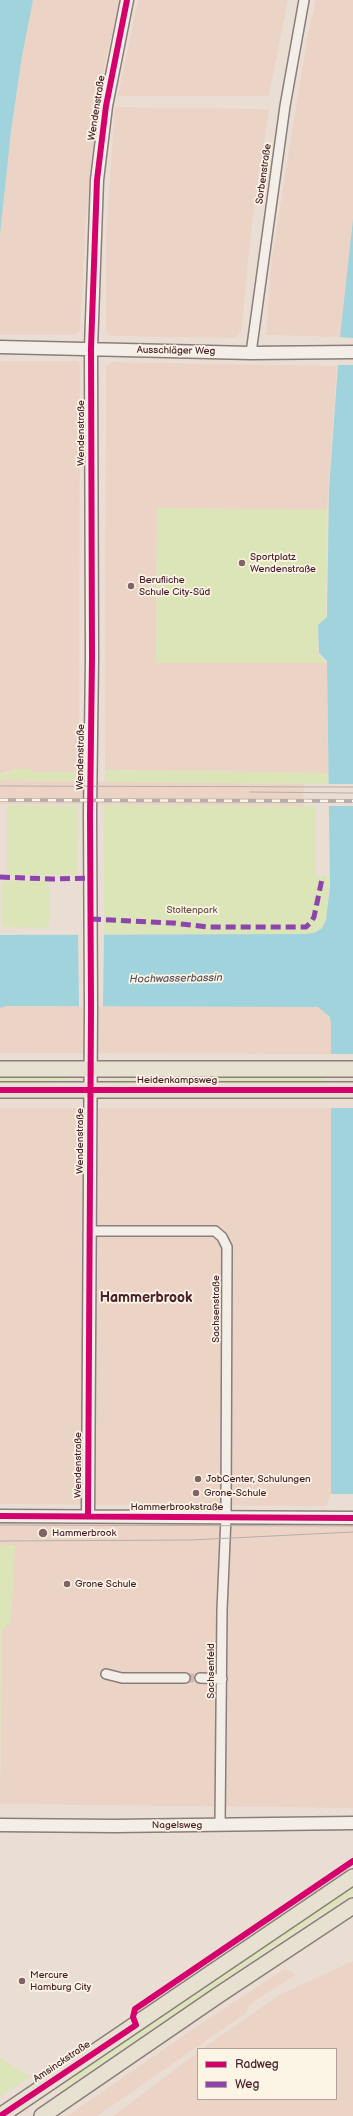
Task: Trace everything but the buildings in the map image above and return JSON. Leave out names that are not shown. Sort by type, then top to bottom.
[{"type":"main road","name":"Heidenkampsweg","points":[[0,1069],[353,1069]]},
{"type":"main road","name":"Heidenkampsweg","points":[[0,1090],[353,1090]]},
{"type":"main road","name":"Amsinckstraße","points":[[5,2114],[353,1877]]},
{"type":"main road","points":[[42,2116],[220,1994],[353,1906]]},
{"type":"street","name":"Wendenstraße","points":[[88,1516],[91,1007],[90,814],[92,658],[91,348],[98,172],[106,106],[127,0]]},
{"type":"street","name":"Sorbenstraße","points":[[251,352],[285,106],[304,0]]},
{"type":"street","name":"Ausschläger Weg","points":[[0,347],[251,352],[353,352]]},
{"type":"street","name":"Sachsenstraße","points":[[89,1231],[215,1232],[222,1237],[227,1247],[226,1518]]},
{"type":"street","name":"Hammerbrookstraße","points":[[0,1516],[353,1518]]},
{"type":"street","name":"Sachsenfeld","points":[[220,1825],[222,1610],[226,1518]]},
{"type":"street","points":[[106,1674],[122,1678],[186,1678]]},
{"type":"street","points":[[200,1678],[222,1679]]},
{"type":"street","name":"Nagelsweg","points":[[0,1825],[220,1825],[353,1823]]},
{"type":"shaded area","points":[[33,0],[120,0],[99,91],[86,220],[80,331],[75,335],[0,335],[0,234],[4,181],[22,56]]},
{"type":"shaded area","points":[[138,0],[288,0],[269,96],[118,96]]},
{"type":"shaded area","points":[[316,0],[353,0],[353,219],[340,337],[266,335],[271,263],[308,33]]},
{"type":"shaded area","points":[[115,107],[269,109],[252,223],[241,332],[235,338],[111,336],[106,331],[106,236]]},
{"type":"shaded area","points":[[0,361],[78,361],[80,366],[79,772],[33,772],[31,769],[0,773]]},
{"type":"shaded area","points":[[111,362],[337,366],[327,510],[157,508],[156,663],[327,663],[328,773],[105,770],[106,366]]},
{"type":"shaded area","points":[[0,780],[304,784],[303,806],[0,804]]},
{"type":"shaded area","points":[[6,1006],[318,1007],[325,1011],[331,1022],[331,1054],[0,1053],[0,1008]]},
{"type":"shaded area","points":[[0,1108],[331,1108],[331,1494],[326,1506],[0,1504]]},
{"type":"shaded area","points":[[0,1520],[353,1523],[353,1808],[0,1804],[3,1545],[0,1544]]},
{"type":"shaded area","points":[[353,1961],[353,2116],[113,2116],[197,2053],[197,2100],[337,2100],[337,2048],[203,2048],[279,1995]]},
{"type":"shaded area","points":[[284,1969],[291,1971],[295,1975],[249,2005],[246,2013],[97,2116],[67,2116],[193,2029]]},
{"type":"green space","name":"Sportplatz Wendenstraße","points":[[157,508],[327,510],[326,617],[318,625],[318,654],[327,663],[156,663]]},
{"type":"green space","points":[[11,769],[31,769],[34,772],[79,772],[79,781],[0,780],[0,773],[7,774]]},
{"type":"green space","points":[[105,770],[328,773],[327,784],[105,782]]},
{"type":"green space","points":[[7,805],[78,806],[77,875],[7,875]]},
{"type":"green space","name":"Stoltenpark","points":[[104,805],[316,806],[316,876],[330,876],[326,920],[322,928],[314,933],[305,934],[104,934]]},
{"type":"green space","points":[[2,881],[49,881],[49,925],[46,928],[2,927]]},
{"type":"green space","points":[[0,1076],[69,1076],[68,1080],[0,1082]]},
{"type":"green space","points":[[182,1076],[325,1076],[324,1085],[113,1084],[114,1079],[160,1080]]},
{"type":"green space","points":[[0,1545],[15,1545],[11,1622],[2,1630],[0,1775]]},
{"type":"green space","points":[[353,1884],[353,1894],[310,1921],[59,2092],[58,2090],[69,2083],[82,2069]]},
{"type":"green space","points":[[0,2058],[30,2077],[0,2096]]},
{"type":"water","points":[[0,0],[33,0],[22,56],[11,131],[0,234]]},
{"type":"water","name":"Hochwasserbassin","points":[[353,219],[353,1494],[331,1494],[331,1108],[334,1054],[331,1054],[331,1022],[329,1016],[318,1007],[6,1006],[0,1008],[0,935],[305,934],[314,933],[322,928],[326,920],[330,887],[327,661],[319,653],[318,625],[327,617],[329,490],[340,337]]},
{"type":"pier","points":[[339,337],[353,338],[353,365],[337,365]]},
{"type":"pier","points":[[326,784],[353,784],[353,806],[327,806]]},
{"type":"pier","points":[[104,932],[103,1007],[79,1007],[78,933]]},
{"type":"pier","points":[[331,1054],[353,1054],[353,1108],[330,1108]]},
{"type":"tunnel","points":[[185,1678],[200,1678]]},
{"type":"tram line","points":[[0,786],[353,787]]},
{"type":"tram line","points":[[250,792],[353,793]]},
{"type":"tram line","points":[[0,1525],[353,1526]]},
{"type":"tram line","points":[[0,1541],[191,1540],[353,1532]]},
{"type":"railway","points":[[0,800],[353,801]]},
{"type":"marked path","points":[[0,877],[51,879],[90,878]]},
{"type":"marked path","points":[[91,919],[173,923],[208,927],[306,927],[314,917],[322,879],[325,879]]},
{"type":"cycle path","points":[[88,1516],[91,1007],[90,814],[92,658],[91,348],[97,180],[106,106],[127,0]]},
{"type":"cycle path","points":[[0,1090],[353,1090]]},
{"type":"cycle path","points":[[0,1516],[353,1518]]},
{"type":"cycle path","points":[[0,2116],[136,2025],[133,2017],[135,2009],[353,1861]]},
{"type":"place","name":"Sportplatz Wendenstraße","points":[[242,563]]},
{"type":"place","name":"Berufliche Schule City-Süd","points":[[131,586]]},
{"type":"place","name":"JobCenter, Schulungen","points":[[198,1479]]},
{"type":"place","name":"Grone-Schule","points":[[196,1493]]},
{"type":"place","name":"Hammerbrook","points":[[43,1533]]},
{"type":"place","name":"Grone Schule","points":[[67,1584]]},
{"type":"place","name":"Mercure Hamburg City","points":[[22,1981]]},
{"type":"district","name":"Hammerbrook","points":[[146,1298]]}]
